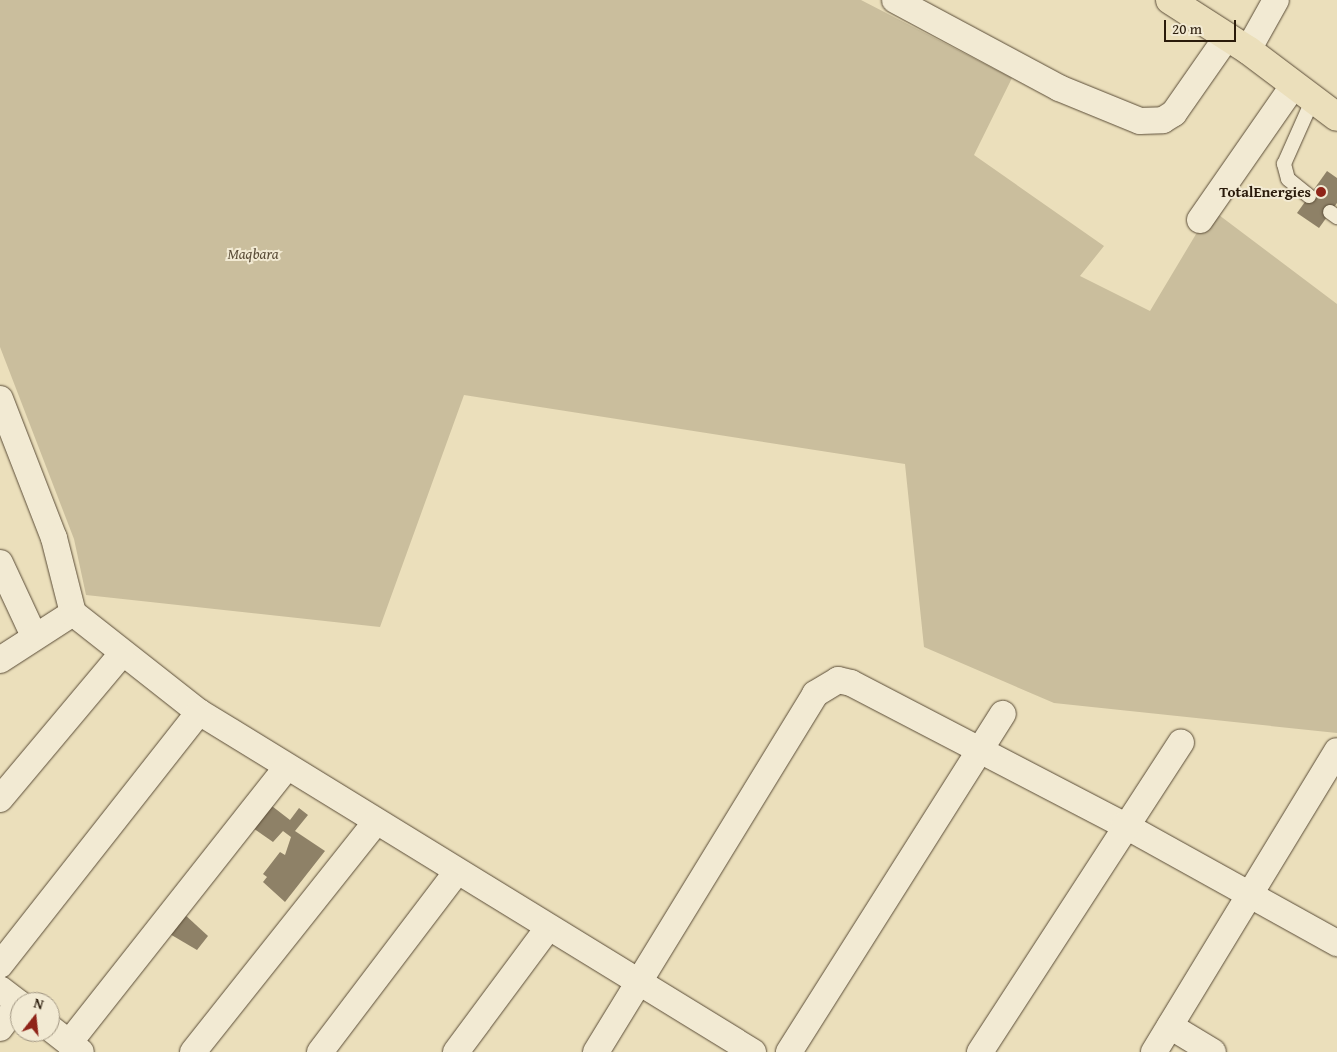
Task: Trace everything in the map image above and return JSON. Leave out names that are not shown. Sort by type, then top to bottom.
[{"type":"highway","points":[[1170,0],[1237,43],[1337,117]]},
{"type":"street","points":[[895,0],[1059,88],[1140,121],[1163,120],[1174,113],[1276,0]]},
{"type":"street","points":[[1200,220],[1303,92]]},
{"type":"street","points":[[0,399],[54,538],[73,613],[121,655],[199,712],[456,873],[640,981],[753,1052]]},
{"type":"street","points":[[0,563],[34,636]]},
{"type":"street","points":[[0,660],[34,636],[73,613]]},
{"type":"street","points":[[0,799],[121,655]]},
{"type":"street","points":[[596,1052],[815,694],[827,683],[851,683],[1124,825],[1249,896],[1337,943]]},
{"type":"street","points":[[0,965],[199,712]]},
{"type":"street","points":[[789,1052],[1002,714]]},
{"type":"street","points":[[980,1052],[1124,825],[1181,743]]},
{"type":"street","points":[[1154,1052],[1337,751]]},
{"type":"street","points":[[67,1041],[287,767]]},
{"type":"street","points":[[193,1052],[376,822]]},
{"type":"street","points":[[320,1052],[456,873]]},
{"type":"street","points":[[456,1052],[548,928]]},
{"type":"street","points":[[0,1028],[10,1006]]},
{"type":"street","points":[[1170,1026],[1213,1052]]},
{"type":"lane","points":[[1303,92],[1284,164],[1288,179],[1309,196]]},
{"type":"green space","name":"Maqbara","points":[[0,0],[861,0],[1012,78],[974,155],[1104,246],[1080,276],[1150,311],[1211,209],[1337,304],[1337,733],[1054,703],[924,647],[905,464],[464,395],[380,627],[86,595],[74,539],[0,347]]},
{"type":"building","points":[[1327,171],[1337,178],[1337,203],[1319,228],[1297,213]]},
{"type":"building","points":[[268,803],[290,820],[299,808],[308,815],[295,831],[325,851],[285,902],[263,882],[267,877],[263,874],[280,852],[285,855],[291,837],[283,831],[273,842],[247,824]]},
{"type":"building","points":[[183,913],[208,936],[197,950],[163,930]]},
{"type":"place","name":"TotalEnergies","points":[[1321,192]]}]
